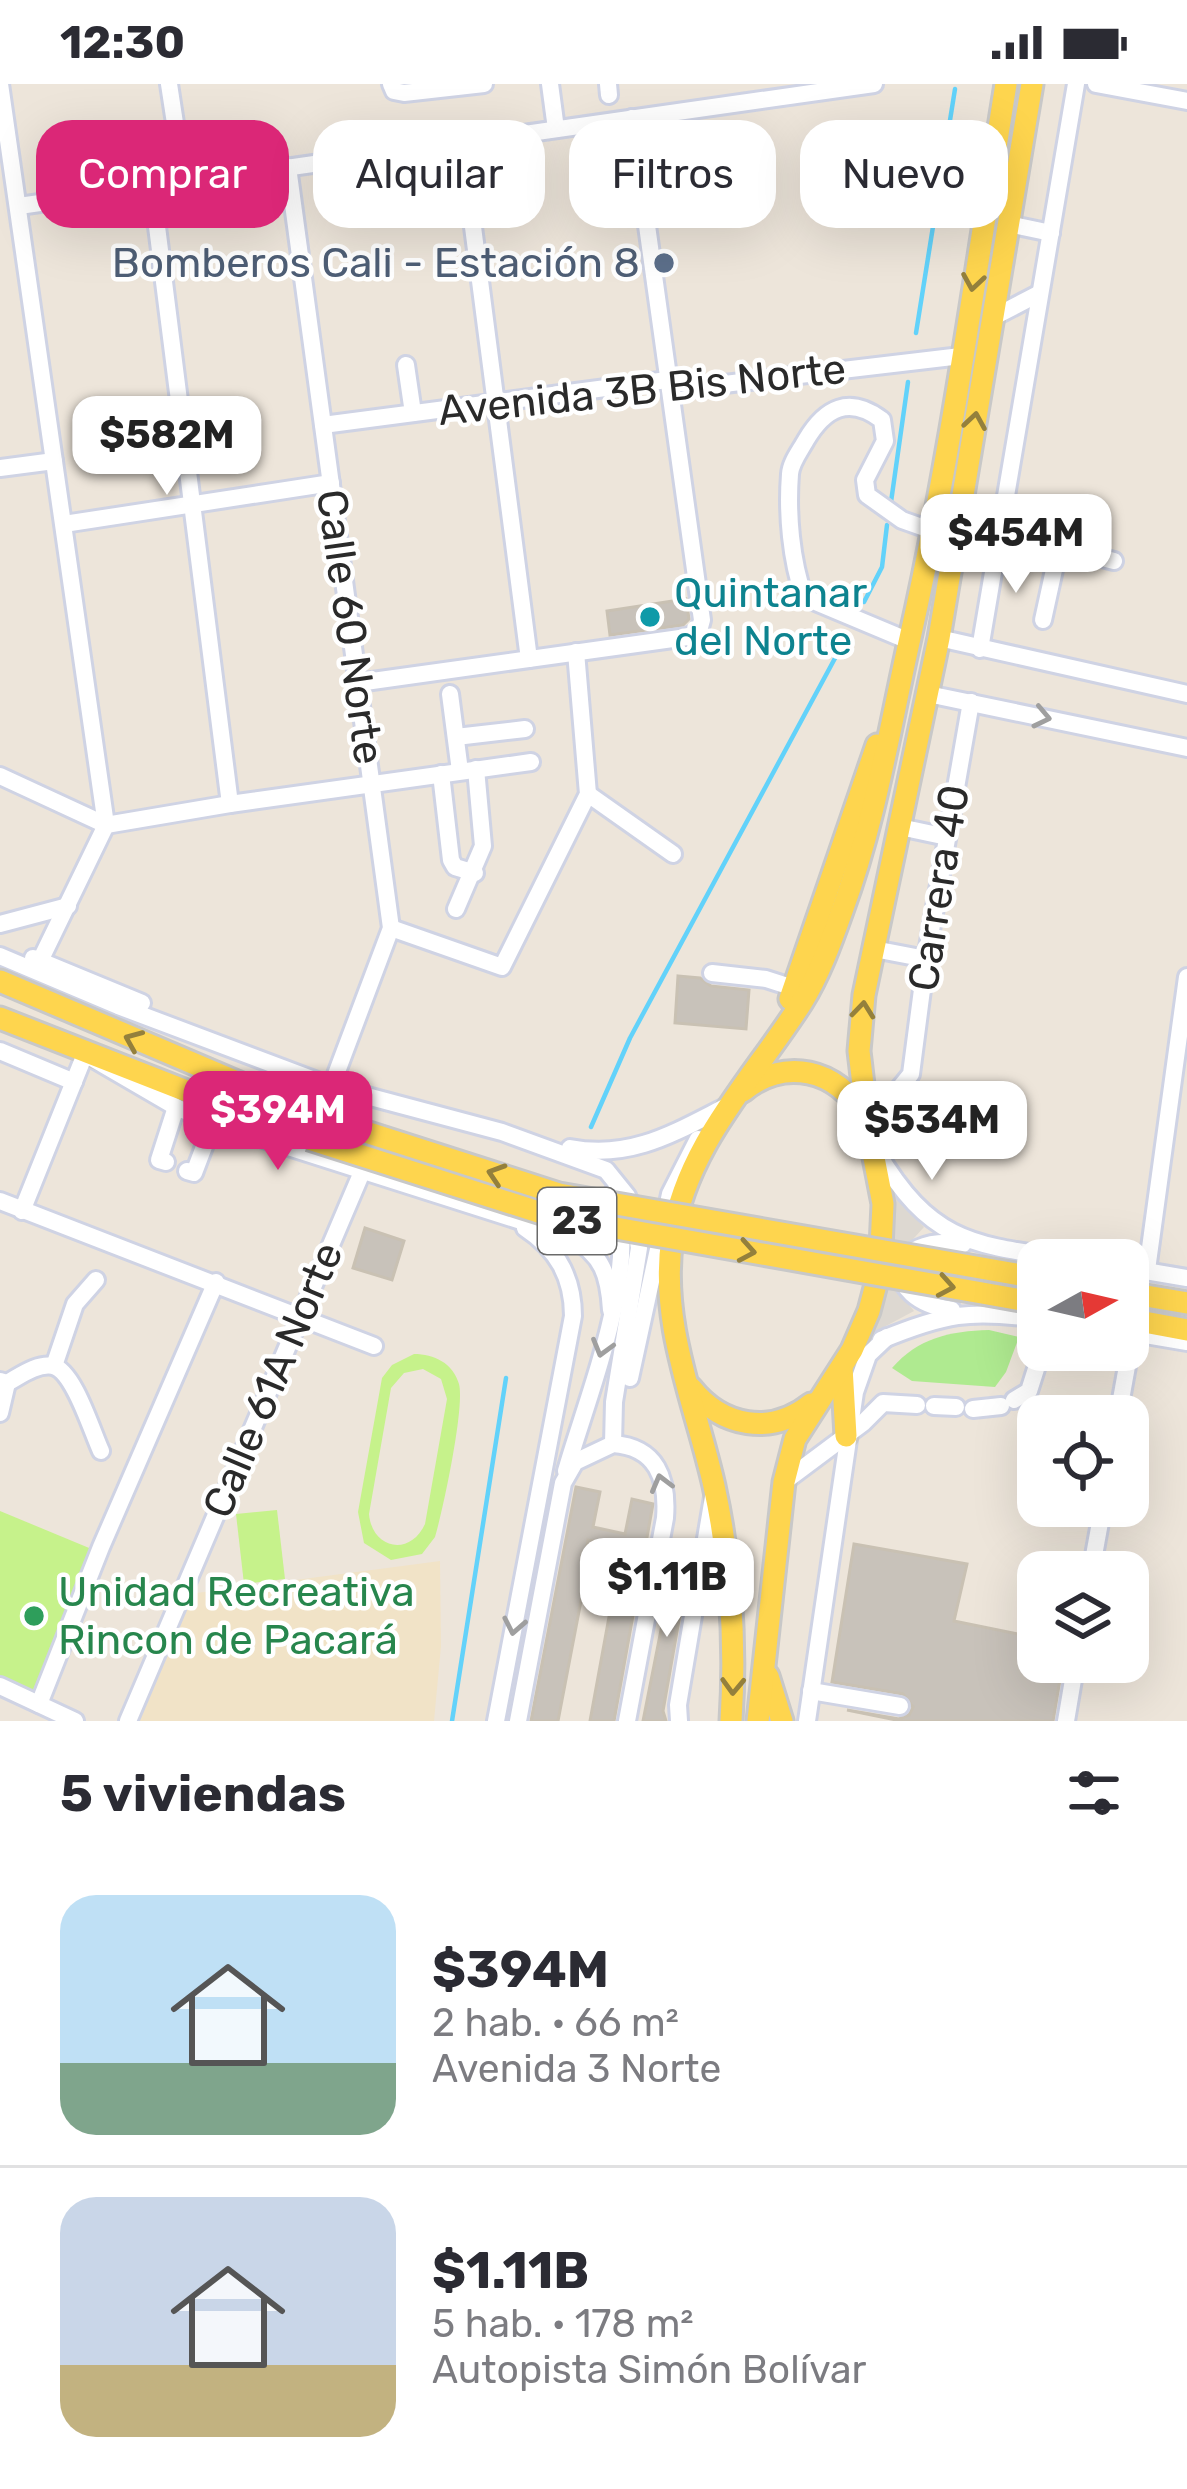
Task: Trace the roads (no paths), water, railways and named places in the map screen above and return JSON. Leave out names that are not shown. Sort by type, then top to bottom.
[{"type":"main road","points":[[1008,224],[1032,84]]},
{"type":"main road","points":[[731,1721],[732,1602],[714,1486],[671,1316],[671,1240],[692,1168],[804,999],[842,912],[877,802],[933,531],[1001,85]]},
{"type":"main road","points":[[758,1721],[784,1482],[795,1439],[847,1359],[869,1311],[883,1247],[884,1204],[859,1051],[874,949],[939,638],[1007,228]]},
{"type":"main road","points":[[772,1045],[909,641]]},
{"type":"main road","name":"23","points":[[0,981],[319,1117],[560,1194],[1017,1274]]},
{"type":"main road","points":[[0,1018],[85,1054]]},
{"type":"main road","name":"23","points":[[85,1054],[309,1139],[554,1216],[1017,1299]]},
{"type":"main road","points":[[732,1104],[759,1079],[782,1071],[807,1071],[830,1079],[850,1094],[869,1134]]},
{"type":"main road","points":[[1149,1298],[1187,1304]]},
{"type":"main road","points":[[1149,1329],[1187,1330]]},
{"type":"main road","points":[[846,1436],[847,1359]]},
{"type":"main road","points":[[691,1388],[713,1411],[757,1424],[788,1419],[824,1390]]},
{"type":"main road","points":[[765,1666],[782,1721]]},
{"type":"street","points":[[0,84],[106,825],[40,961]]},
{"type":"street","points":[[169,84],[175,120]]},
{"type":"street","points":[[391,84],[394,91],[404,93],[484,84]]},
{"type":"street","points":[[550,84],[556,129]]},
{"type":"street","points":[[545,131],[632,118],[735,93],[874,84]]},
{"type":"street","points":[[980,649],[1076,84]]},
{"type":"street","points":[[1096,84],[1187,101]]},
{"type":"street","points":[[358,683],[686,637],[699,631],[702,620],[632,118]]},
{"type":"street","name":"Calle 60 Norte","points":[[289,175],[391,928],[335,1077]]},
{"type":"street","points":[[19,206],[36,204]]},
{"type":"street","points":[[1008,224],[1051,233]]},
{"type":"street","points":[[157,228],[230,803]]},
{"type":"street","points":[[474,228],[530,659]]},
{"type":"street","points":[[992,318],[1040,293]]},
{"type":"street","name":"Avenida 3B Bis Norte","points":[[322,425],[667,380],[699,387],[961,356]]},
{"type":"street","points":[[406,365],[413,413]]},
{"type":"street","points":[[909,641],[804,597],[794,569],[790,469],[816,424],[832,407],[851,405],[882,420],[884,441],[865,480],[867,495],[902,520],[933,531]]},
{"type":"street","points":[[0,468],[54,461]]},
{"type":"street","points":[[64,524],[331,483]]},
{"type":"street","points":[[958,527],[1114,561]]},
{"type":"street","points":[[1043,620],[1059,547]]},
{"type":"street","points":[[939,638],[1187,694]]},
{"type":"street","points":[[391,928],[502,967],[588,794],[576,652]]},
{"type":"street","points":[[450,694],[459,772],[451,860],[455,867],[475,873]]},
{"type":"street","points":[[928,694],[1187,748]]},
{"type":"street","name":"Carrera 40","points":[[869,1134],[910,1074],[971,702]]},
{"type":"street","points":[[455,737],[525,729]]},
{"type":"street","points":[[0,776],[106,825],[531,762]]},
{"type":"street","points":[[456,909],[475,873],[484,833],[459,772]]},
{"type":"street","points":[[588,794],[674,854]]},
{"type":"street","points":[[900,827],[947,837]]},
{"type":"street","points":[[0,924],[68,906]]},
{"type":"street","points":[[0,945],[335,1077],[551,1143],[600,1152],[639,1148],[732,1104]]},
{"type":"street","points":[[874,949],[926,959]]},
{"type":"street","points":[[0,956],[333,1087],[502,1132],[606,1171],[634,1212],[639,1248],[614,1402],[613,1444]]},
{"type":"street","points":[[712,973],[766,979],[794,988]]},
{"type":"street","points":[[1142,1239],[1187,976]]},
{"type":"street","points":[[0,1051],[74,1082]]},
{"type":"street","points":[[22,1211],[85,1054],[176,1108],[213,1123],[571,1237],[593,1251],[605,1270],[611,1310]]},
{"type":"street","points":[[613,1444],[670,1194],[700,1138],[732,1104]]},
{"type":"street","points":[[166,1162],[158,1160],[176,1108]]},
{"type":"street","points":[[187,1171],[194,1173],[213,1123]]},
{"type":"street","points":[[869,1134],[914,1202],[943,1227],[976,1245]]},
{"type":"street","points":[[518,1721],[563,1483],[621,1261],[622,1228],[608,1185],[584,1162]]},
{"type":"street","name":"Calle 61A Norte","points":[[128,1721],[362,1172]]},
{"type":"street","points":[[0,1201],[374,1346]]},
{"type":"street","points":[[496,1721],[573,1305],[568,1277],[556,1254],[537,1235],[503,1216]]},
{"type":"street","points":[[1017,1251],[927,1241],[909,1254],[902,1274],[910,1295],[919,1303],[1017,1316]]},
{"type":"street","points":[[1149,1271],[1187,1278]]},
{"type":"street","points":[[54,1366],[75,1304],[96,1280]]},
{"type":"street","points":[[39,1704],[100,1547],[216,1282]]},
{"type":"street","points":[[847,1359],[920,1322],[969,1312]]},
{"type":"street","points":[[1149,1333],[1187,1342]]},
{"type":"street","points":[[807,1721],[846,1436],[868,1355],[887,1337]]},
{"type":"street","points":[[0,1413],[4,1382],[54,1366]]},
{"type":"street","points":[[54,1366],[72,1384],[100,1451]]},
{"type":"street","points":[[784,1482],[883,1403],[965,1408],[1008,1403],[1029,1391],[1035,1371]]},
{"type":"street","points":[[563,1483],[575,1462],[613,1444],[649,1455],[666,1487],[665,1518],[627,1721]]},
{"type":"street","points":[[679,1721],[714,1486]]},
{"type":"street","points":[[1066,1721],[1072,1683]]},
{"type":"street","points":[[0,1685],[75,1721]]},
{"type":"street","points":[[811,1690],[900,1706]]},
{"type":"waterway","points":[[916,333],[955,89]]},
{"type":"waterway","points":[[891,502],[908,382]]},
{"type":"waterway","points":[[864,602],[882,567],[887,525]]},
{"type":"waterway","points":[[591,1127],[630,1038],[847,636]]},
{"type":"waterway","points":[[452,1721],[506,1378]]},
{"type":"place","name":"Bomberos Cali - Estación 8","points":[[664,263]]},
{"type":"place","name":"Quintanar del Norte","points":[[650,617]]},
{"type":"place","name":"Unidad Recreativa Rincon de Pacará","points":[[34,1616]]}]
